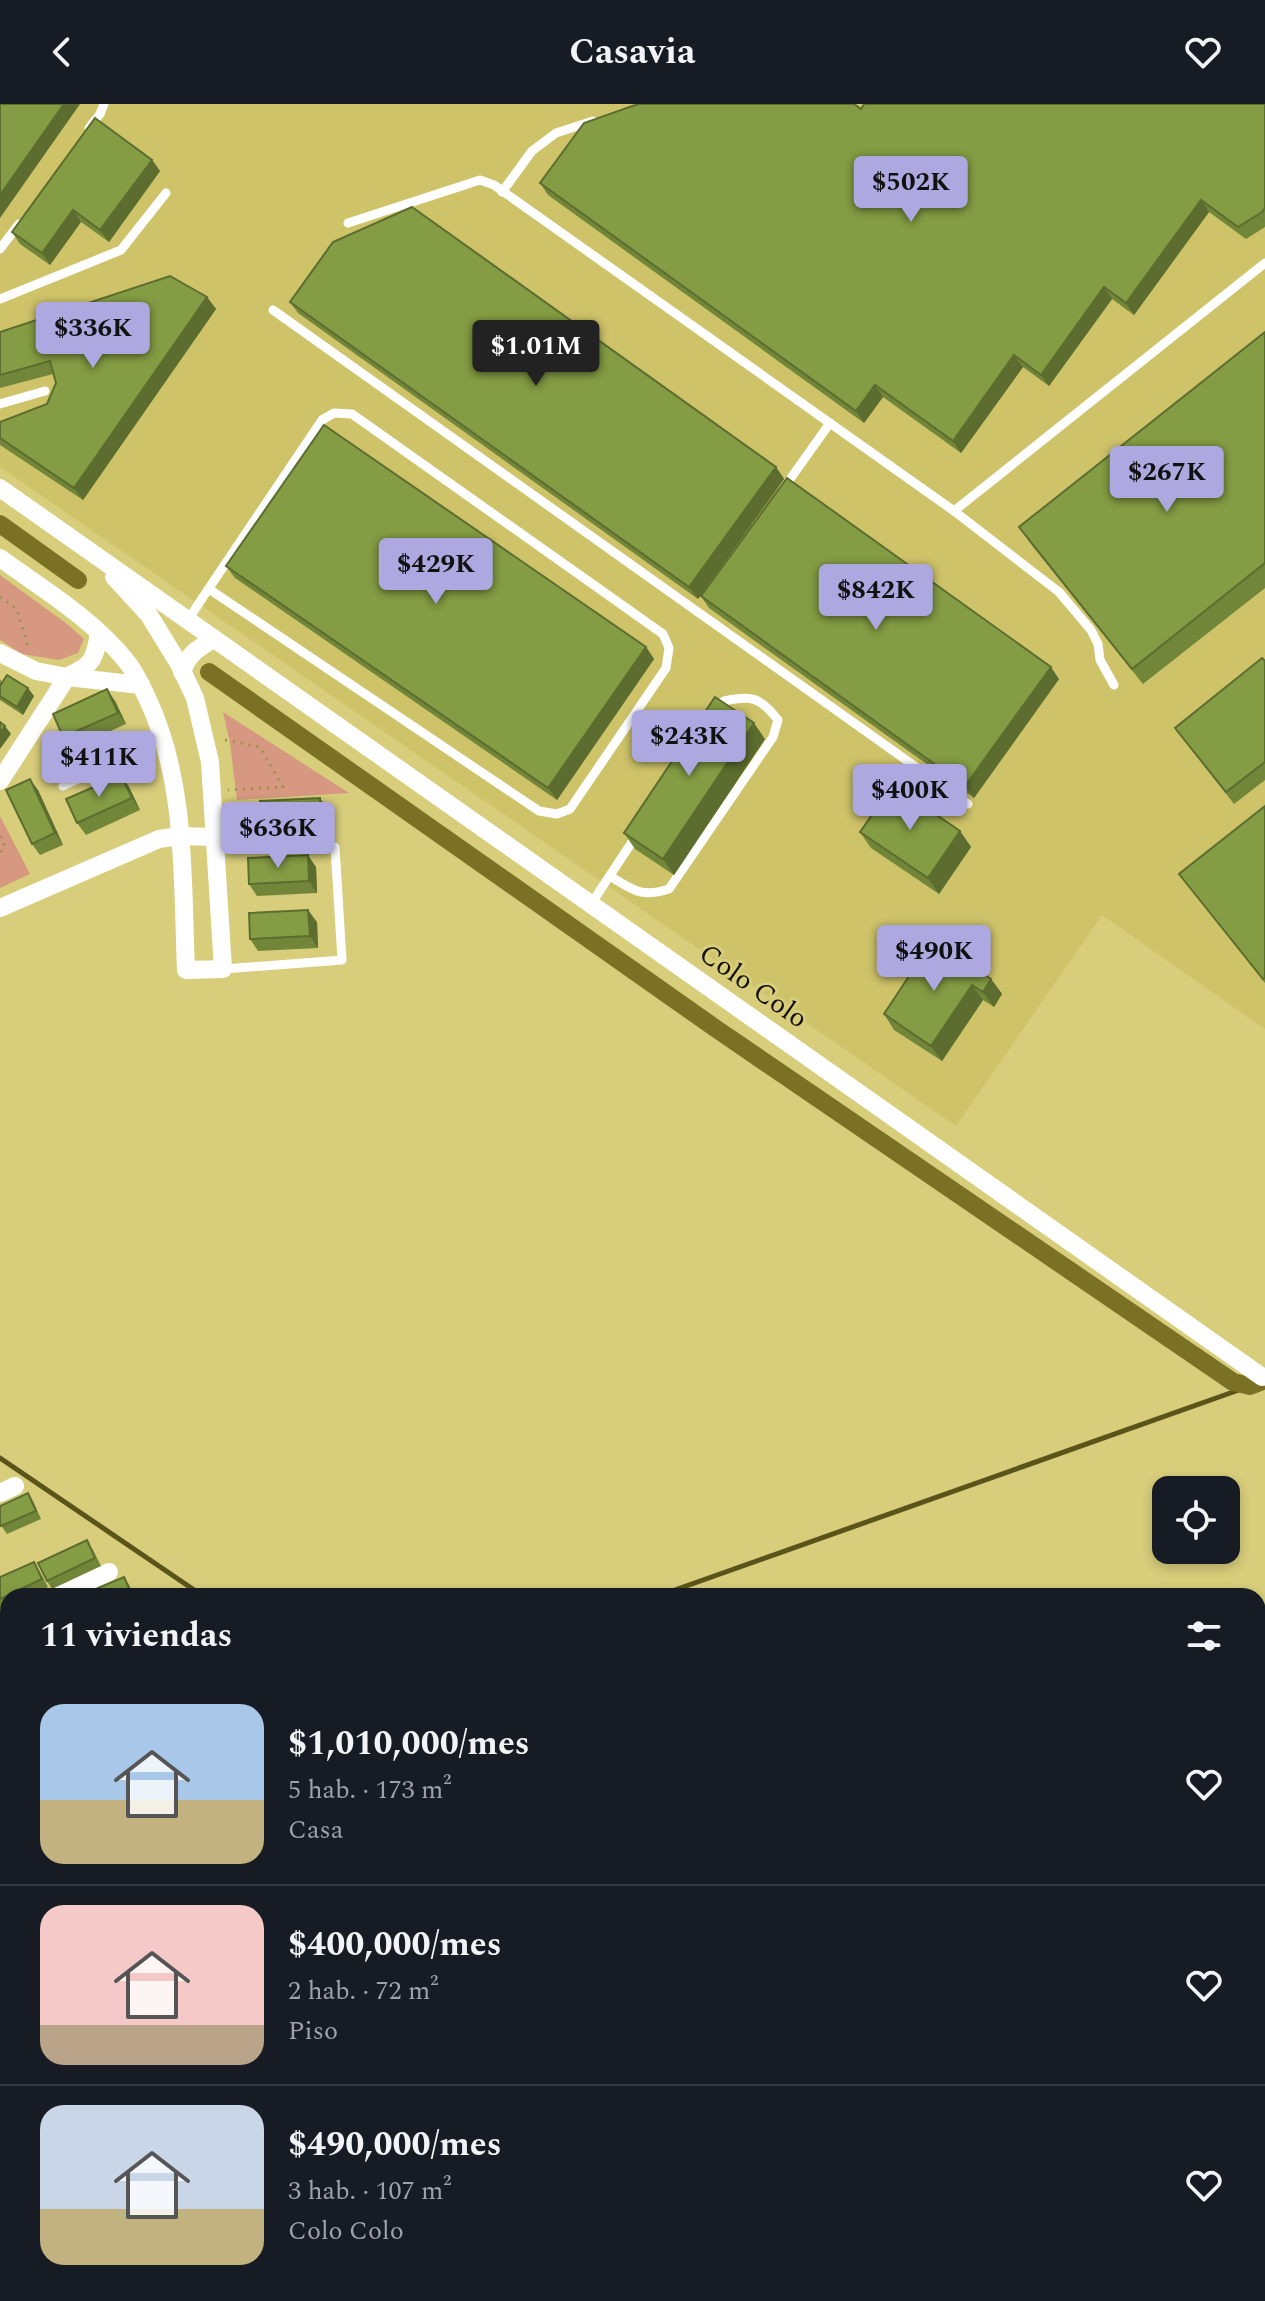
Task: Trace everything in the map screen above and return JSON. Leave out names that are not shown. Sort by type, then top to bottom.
[{"type":"street","name":"Colo Colo","points":[[0,488],[1262,1377]]},
{"type":"street","name":"Colo Colo","points":[[94,554],[149,615],[195,698],[206,742],[223,969]]},
{"type":"street","points":[[0,558],[83,618],[130,665],[141,685],[170,761],[179,836],[186,970],[223,969]]},
{"type":"street","points":[[0,781],[67,677],[87,667],[96,653],[99,633]]},
{"type":"street","points":[[182,672],[186,660],[196,649],[214,639]]},
{"type":"street","points":[[0,653],[36,671],[141,685]]},
{"type":"street","points":[[0,908],[149,843],[179,836],[214,835]]},
{"type":"street","points":[[74,1588],[109,1572]]},
{"type":"lane","points":[[82,138],[104,104]]},
{"type":"lane","points":[[502,192],[532,151],[556,133],[601,118]]},
{"type":"lane","points":[[348,223],[480,180],[494,185],[954,511],[1059,592],[1091,630],[1098,644],[1100,660],[1114,685]]},
{"type":"lane","points":[[0,299],[121,250],[166,193]]},
{"type":"lane","points":[[0,249],[27,212]]},
{"type":"lane","points":[[954,511],[1265,263]]},
{"type":"lane","points":[[273,310],[968,804]]},
{"type":"lane","points":[[0,404],[45,391]]},
{"type":"lane","points":[[188,620],[322,420],[334,413],[352,414],[663,634],[669,648],[666,668],[570,809],[557,814],[539,811],[209,589]]},
{"type":"lane","points":[[777,498],[830,423]]},
{"type":"lane","points":[[698,611],[707,599]]},
{"type":"lane","points":[[610,876],[638,893],[652,895],[669,889],[773,737],[778,720],[766,704],[744,696],[724,701],[716,714]]},
{"type":"lane","points":[[63,786],[164,739]]},
{"type":"lane","points":[[591,904],[642,826]]},
{"type":"lane","points":[[214,835],[258,833]]},
{"type":"lane","points":[[223,969],[342,960],[335,847]]},
{"type":"path","points":[[0,597],[17,609],[36,671]]},
{"type":"path","points":[[221,739],[260,747],[283,787],[228,790]]},
{"type":"path","points":[[0,836],[4,845],[0,852]]},
{"type":"shaded area","points":[[0,104],[1265,104],[1265,1029],[1102,915],[956,1126],[0,467]]},
{"type":"shaded area","points":[[0,575],[84,639],[78,653],[59,660],[22,654],[0,640]]},
{"type":"shaded area","points":[[223,712],[349,793],[237,800]]},
{"type":"shaded area","points":[[0,816],[30,874],[0,888]]},
{"type":"building","points":[[0,104],[64,104],[0,195]]},
{"type":"building","points":[[638,104],[854,104],[861,109],[864,104],[1265,104],[1265,208],[1238,227],[1201,200],[1126,303],[1104,287],[1041,375],[1014,355],[953,441],[875,385],[856,411],[540,183],[584,123]]},
{"type":"building","points":[[95,118],[152,160],[100,230],[73,210],[42,253],[12,232]]},
{"type":"building","points":[[412,207],[776,467],[689,587],[290,302],[333,242]]},
{"type":"building","points":[[170,276],[207,297],[74,488],[0,438],[0,422],[47,404],[56,383],[50,361],[0,375],[0,332]]},
{"type":"building","points":[[1265,332],[1265,563],[1132,669],[1019,527]]},
{"type":"building","points":[[324,425],[646,647],[548,788],[226,566]]},
{"type":"building","points":[[787,478],[1051,667],[965,786],[701,596]]},
{"type":"building","points":[[1262,658],[1265,661],[1265,762],[1226,792],[1175,728]]},
{"type":"building","points":[[7,675],[28,688],[17,707],[0,696],[0,686]]},
{"type":"building","points":[[107,689],[118,713],[63,737],[53,714]]},
{"type":"building","points":[[715,697],[754,723],[663,859],[624,833]]},
{"type":"building","points":[[121,775],[132,798],[77,823],[66,799]]},
{"type":"building","points":[[30,779],[55,833],[32,844],[6,790]]},
{"type":"building","points":[[893,785],[960,831],[928,878],[860,832]]},
{"type":"building","points":[[320,798],[321,824],[261,827],[260,801]]},
{"type":"building","points":[[1265,806],[1265,978],[1263,979],[1179,874]]},
{"type":"building","points":[[308,855],[309,881],[249,884],[248,858]]},
{"type":"building","points":[[308,910],[310,936],[250,939],[249,913]]},
{"type":"building","points":[[933,940],[991,979],[983,992],[972,985],[931,1046],[884,1014]]},
{"type":"building","points":[[28,1493],[36,1511],[1,1526],[0,1506]]},
{"type":"building","points":[[87,1540],[95,1558],[47,1581],[38,1563]]},
{"type":"building","points":[[34,1562],[42,1579],[23,1588],[0,1588],[0,1577]]},
{"type":"building","points":[[124,1577],[129,1588],[98,1588]]},
{"type":"waterway","points":[[0,524],[78,580]]},
{"type":"waterway","points":[[209,672],[715,1028],[1233,1382],[1250,1386],[1265,1380]]},
{"type":"waterway","points":[[681,1588],[1250,1386]]},
{"type":"waterway","points":[[0,1458],[191,1588]]}]
